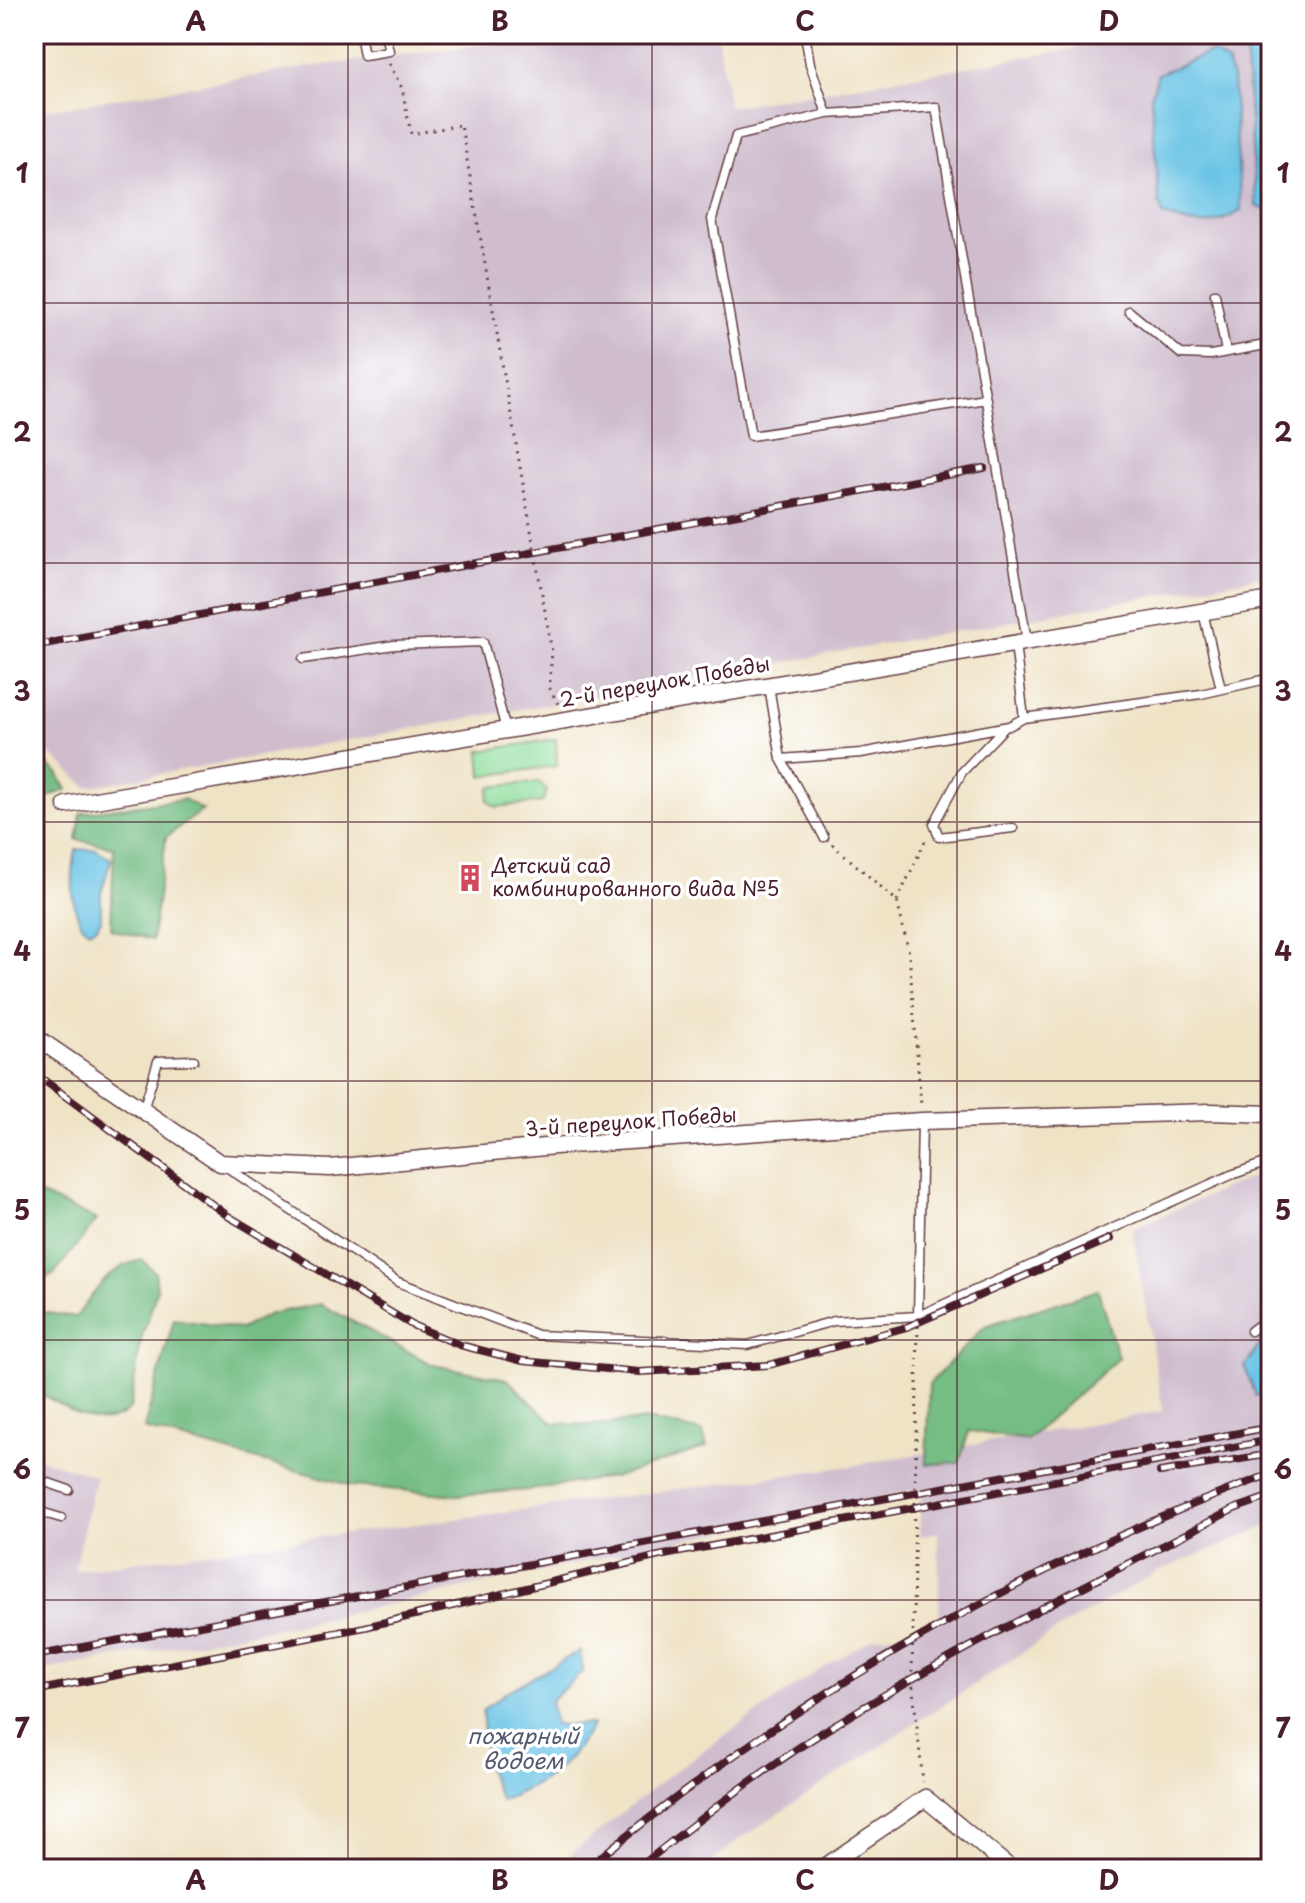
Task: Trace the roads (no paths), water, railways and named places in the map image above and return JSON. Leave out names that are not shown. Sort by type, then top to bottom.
[{"type":"street","name":"2-й переулок Победы","points":[[66,805],[1271,600]]},
{"type":"street","points":[[34,1036],[220,1163]]},
{"type":"street","name":"3-й переулок Победы","points":[[220,1163],[330,1168],[555,1146],[922,1121],[1210,1112],[1271,1114]]},
{"type":"street","points":[[822,1869],[925,1798],[1011,1869]]},
{"type":"lane","points":[[360,34],[364,55],[389,51],[385,34]]},
{"type":"lane","points":[[805,34],[810,64],[827,114]]},
{"type":"lane","points":[[986,399],[751,436],[712,219],[736,136],[827,114],[936,107],[986,399],[1021,642],[1024,718]]},
{"type":"lane","points":[[1215,294],[1226,352]]},
{"type":"lane","points":[[1129,311],[1181,354],[1226,352],[1271,344]]},
{"type":"lane","points":[[1202,611],[1221,689]]},
{"type":"lane","points":[[303,659],[394,645],[483,642],[506,730]]},
{"type":"lane","points":[[781,759],[861,753],[1006,727],[1024,718],[1221,689],[1271,678]]},
{"type":"lane","points":[[769,685],[781,759],[824,837]]},
{"type":"lane","points":[[1006,727],[962,772],[934,824],[939,837],[1013,828]]},
{"type":"lane","points":[[143,1111],[153,1087],[158,1061],[194,1060]]},
{"type":"lane","points":[[918,1316],[922,1121]]},
{"type":"lane","points":[[220,1163],[398,1282],[537,1335],[748,1345],[834,1321],[918,1316],[1231,1175],[1271,1161]]},
{"type":"lane","points":[[1251,1331],[1271,1316]]},
{"type":"lane","points":[[34,1478],[69,1490]]},
{"type":"lane","points":[[34,1510],[61,1518]]},
{"type":"water","points":[[1271,43],[1271,212],[1256,206],[1245,45]]},
{"type":"water","points":[[1212,52],[1227,62],[1233,81],[1241,211],[1220,221],[1194,224],[1163,215],[1159,203],[1151,97],[1158,74]]},
{"type":"water","points":[[96,849],[111,859],[101,893],[101,920],[97,927],[89,931],[82,924],[75,905],[73,870],[76,850]]},
{"type":"water","points":[[1271,1327],[1271,1394],[1256,1396],[1245,1367]]},
{"type":"water","name":"пожарный водоем","points":[[580,1651],[583,1671],[551,1700],[554,1725],[593,1724],[574,1752],[554,1772],[501,1801],[487,1769],[482,1711],[506,1692]]},
{"type":"railway","points":[[34,646],[984,468]]},
{"type":"railway","points":[[34,1073],[228,1216],[412,1325],[460,1345],[523,1361],[639,1372],[769,1365],[907,1327],[1110,1239]]},
{"type":"railway","points":[[34,1656],[1271,1427]]},
{"type":"railway","points":[[34,1691],[365,1627],[659,1556],[1271,1440]]},
{"type":"railway","points":[[1160,1472],[1271,1454]]},
{"type":"railway","points":[[586,1869],[744,1748],[912,1642],[1088,1551],[1178,1510],[1271,1474]]},
{"type":"railway","points":[[637,1869],[775,1764],[873,1702],[974,1644],[1234,1509],[1271,1496]]},
{"type":"place","name":"Детский сад комбинированного вида №5","points":[[470,878]]}]
